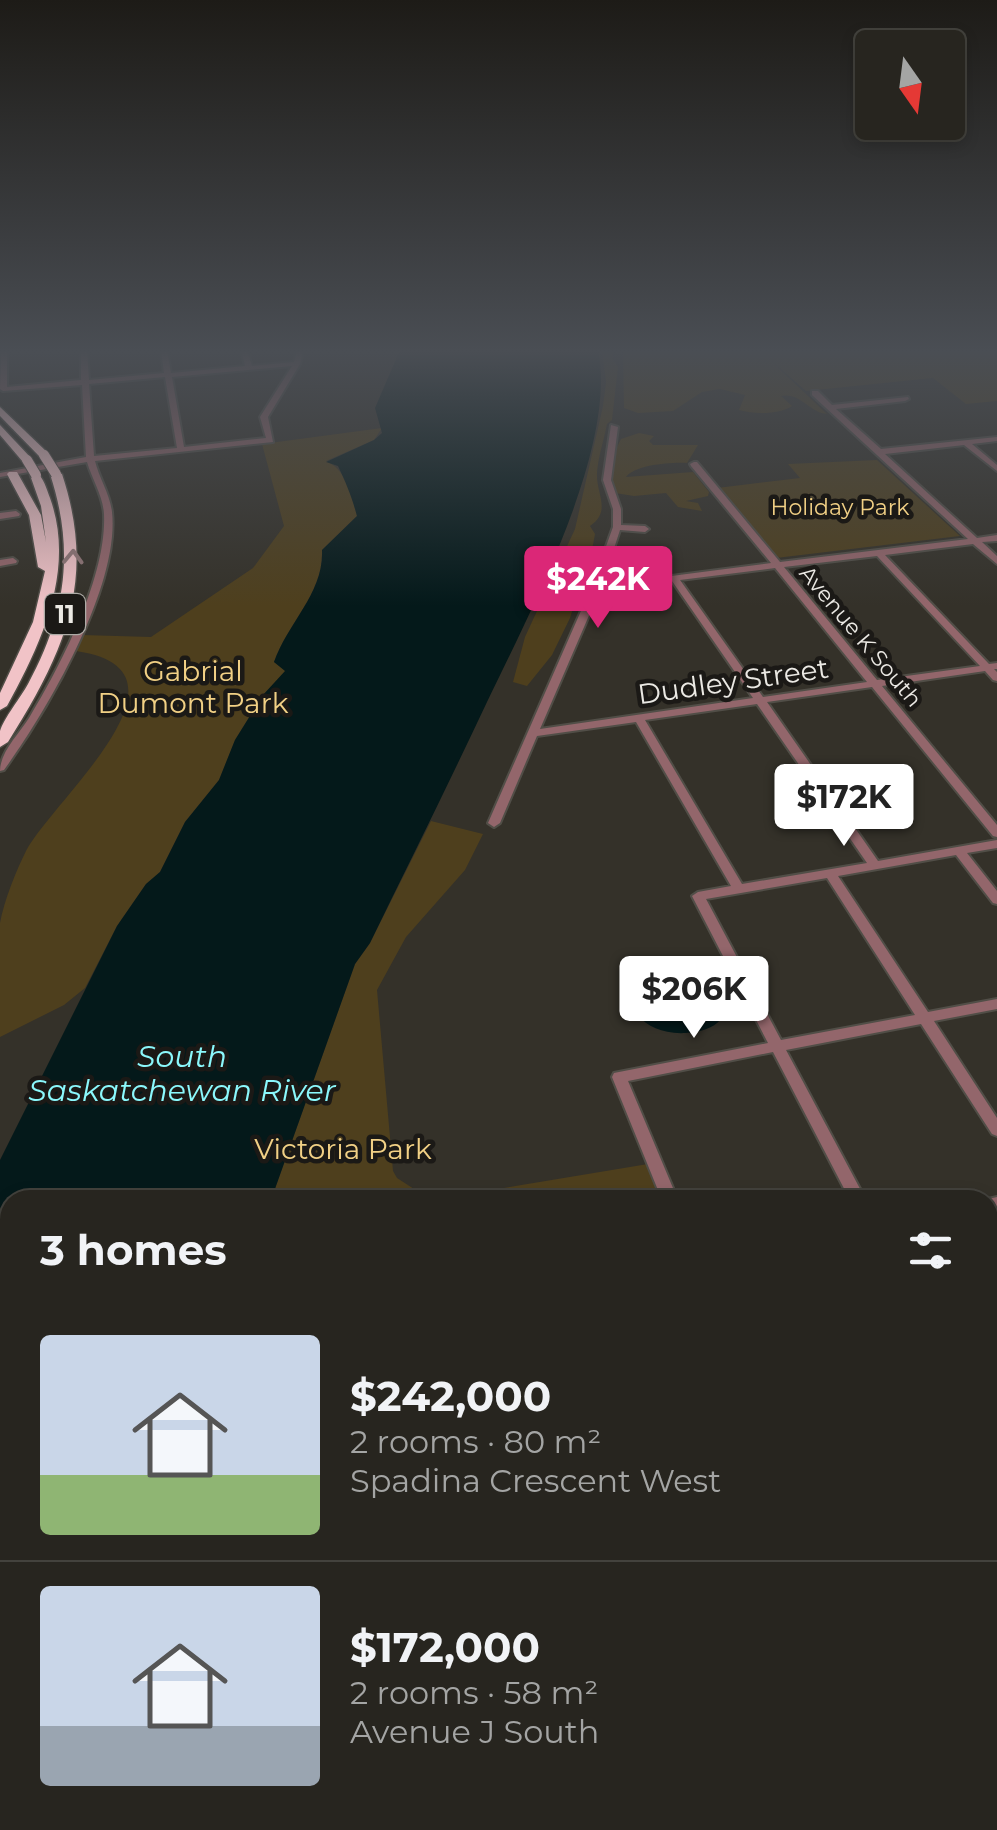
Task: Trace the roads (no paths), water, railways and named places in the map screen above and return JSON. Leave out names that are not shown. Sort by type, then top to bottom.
[{"type":"highway","name":"11","points":[[0,706],[45,612],[54,556],[52,518],[36,476],[6,435]]},
{"type":"highway","name":"11","points":[[0,742],[35,688],[69,601],[73,531],[56,474],[25,435]]},
{"type":"highway","points":[[6,475],[34,515],[43,555],[41,598],[18,673]]},
{"type":"street","points":[[0,768],[36,715],[101,574],[106,552],[107,504],[90,459],[89,435]]},
{"type":"street","points":[[179,435],[181,450]]},
{"type":"street","points":[[6,475],[90,459],[270,440],[269,435]]},
{"type":"street","points":[[494,823],[596,588],[617,527],[607,480],[613,435]]},
{"type":"street","points":[[861,435],[997,561]]},
{"type":"street","points":[[879,452],[997,439]]},
{"type":"street","points":[[966,443],[997,469]]},
{"type":"street","name":"Avenue K South","points":[[694,464],[997,833]]},
{"type":"street","points":[[0,516],[16,514]]},
{"type":"street","points":[[617,527],[645,529]]},
{"type":"street","points":[[596,588],[997,538]]},
{"type":"street","points":[[879,553],[992,666],[997,678]]},
{"type":"street","points":[[0,563],[13,562]]},
{"type":"street","points":[[675,579],[875,865]]},
{"type":"street","name":"Dudley Street","points":[[535,733],[992,666]]},
{"type":"street","points":[[640,718],[738,888]]},
{"type":"street","points":[[849,1190],[698,896],[997,844]]},
{"type":"street","points":[[959,851],[997,900]]},
{"type":"street","points":[[830,873],[997,1130]]},
{"type":"street","points":[[666,1190],[619,1077],[997,1004]]},
{"type":"water","name":"South Saskatchewan River","points":[[379,435],[594,435],[583,480],[546,577],[370,943],[355,964],[275,1190],[0,1190],[0,1160],[117,926],[146,884],[160,872],[185,822],[219,780],[235,740],[263,695],[285,671],[274,662],[317,580],[322,550],[357,516],[338,466],[326,462]]},
{"type":"water","points":[[680,962],[712,976],[726,1000],[725,1012],[718,1022],[705,1029],[686,1033],[663,1031],[646,1023],[629,998],[631,984],[639,972],[656,964]]},
{"type":"park label","name":"Holiday Park","points":[[840,507]]},
{"type":"park label","name":"Gabrial Dumont Park","points":[[193,687]]},
{"type":"park label","name":"Victoria Park","points":[[343,1149]]}]
